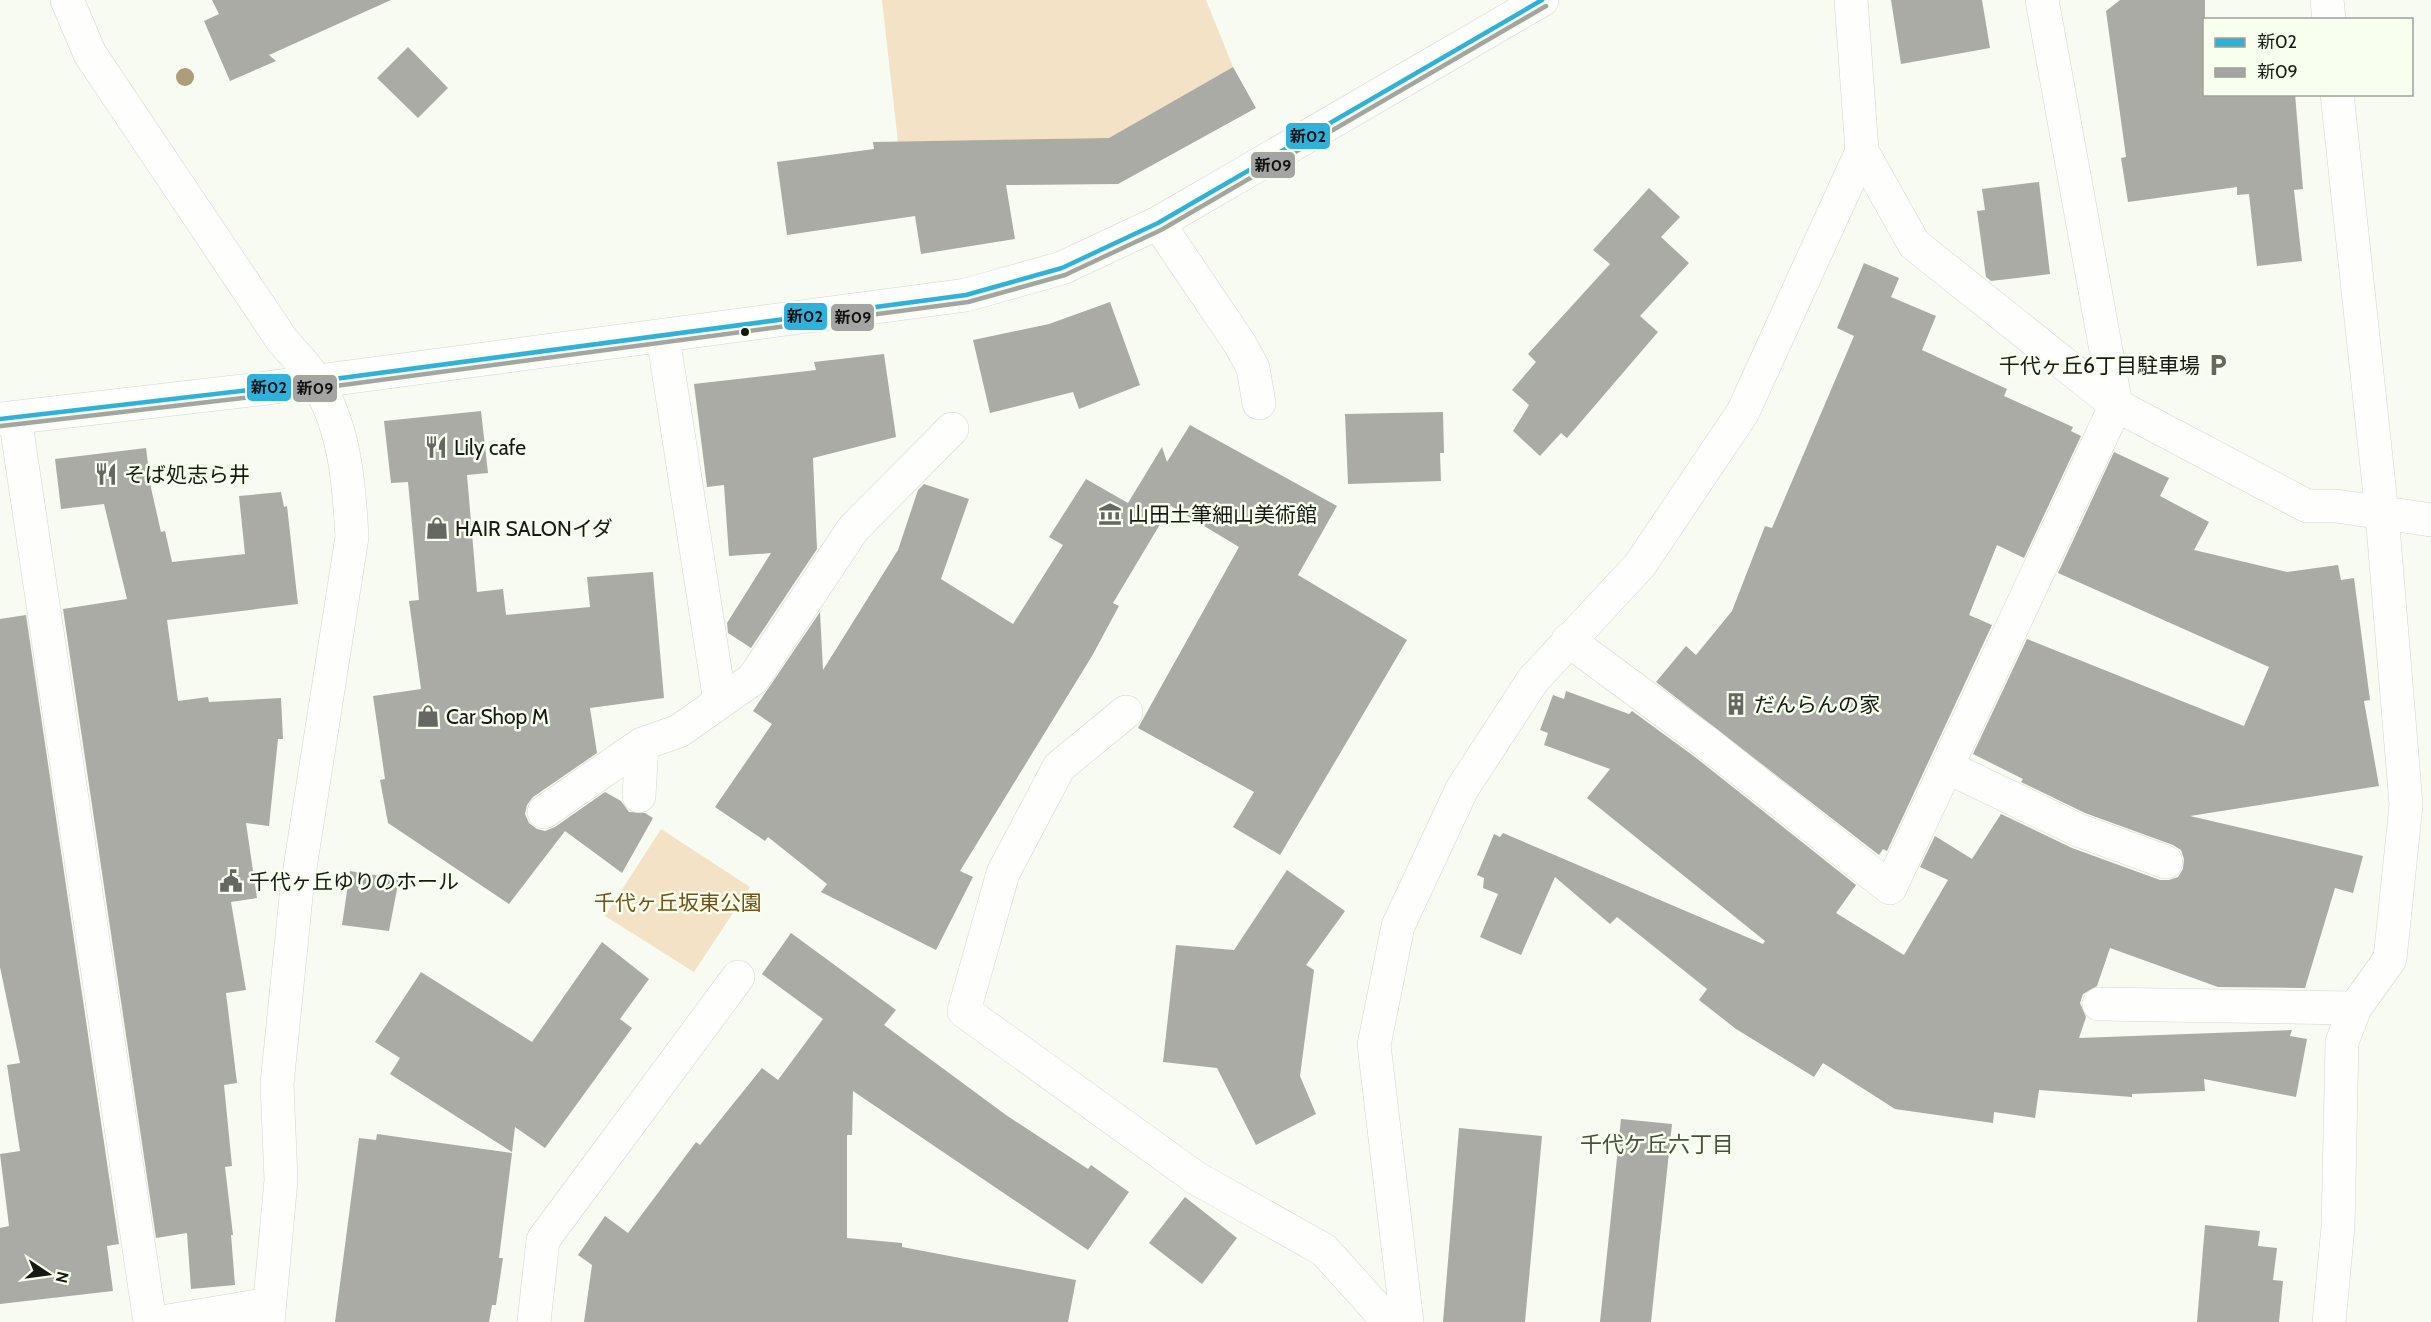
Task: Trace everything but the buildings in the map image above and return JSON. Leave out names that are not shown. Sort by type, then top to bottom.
[{"type":"street","points":[[67,0],[90,54],[282,340],[315,380],[336,423],[349,479],[352,537],[297,887],[277,1084],[281,1179],[268,1313],[162,1322]]},
{"type":"street","points":[[150,1322],[8,418],[259,389],[966,295],[1062,268],[1158,223],[1542,0]]},
{"type":"street","points":[[1851,0],[1862,151],[1914,244],[2116,405],[2307,506],[2336,506],[2431,520]]},
{"type":"street","points":[[1568,640],[1706,742],[1890,888],[2116,405],[2042,0]]},
{"type":"street","points":[[2327,0],[2330,18]]},
{"type":"street","points":[[2329,1322],[2338,1227],[2342,1042],[2355,1008],[2390,959],[2406,805],[2382,514],[2337,96]]},
{"type":"street","points":[[1407,1322],[1374,1045],[1398,927],[1462,789],[1533,680],[1640,565],[1743,412],[1862,151]]},
{"type":"street","points":[[1158,223],[1240,344],[1253,368],[1259,403]]},
{"type":"street","points":[[663,337],[720,702]]},
{"type":"street","points":[[544,812],[642,744],[679,732],[753,679],[853,529],[952,429]]},
{"type":"street","points":[[1126,712],[1059,767],[1003,873],[964,1011],[1196,1178],[1324,1250],[1389,1322]]},
{"type":"street","points":[[639,796],[642,744]]},
{"type":"street","points":[[1947,767],[2078,830],[2166,862]]},
{"type":"street","points":[[534,1322],[543,1240],[738,977]]},
{"type":"street","points":[[2099,1004],[2355,1008]]},
{"type":"green space","points":[[882,0],[1206,0],[1233,67],[1109,138],[898,142]]},
{"type":"green space","name":"千代ヶ丘坂東公園","points":[[661,829],[750,887],[694,972],[605,916]]},
{"type":"transit line","name":"新02","points":[[0,419],[259,389],[966,295],[1062,268],[1158,223],[1542,0]]},
{"type":"transit line","name":"新09","points":[[1,426],[260,396],[968,302],[1065,275],[1161,230],[1546,6]]},
{"type":"place","name":"千代ヶ丘6丁目駐車場","points":[[2218,365]]},
{"type":"place","name":"Lily cafe","points":[[436,447]]},
{"type":"place","name":"そば処志ら井","points":[[106,474]]},
{"type":"place","name":"山田土筆細山美術館","points":[[1110,514]]},
{"type":"place","name":"HAIR SALONイダ","points":[[437,528]]},
{"type":"place","name":"だんらんの家","points":[[1736,704]]},
{"type":"place","name":"Car Shop M","points":[[428,716]]},
{"type":"place","name":"千代ヶ丘ゆりのホール","points":[[231,881]]},
{"type":"district","name":"千代ケ丘六丁目","points":[[1657,1144]]}]
